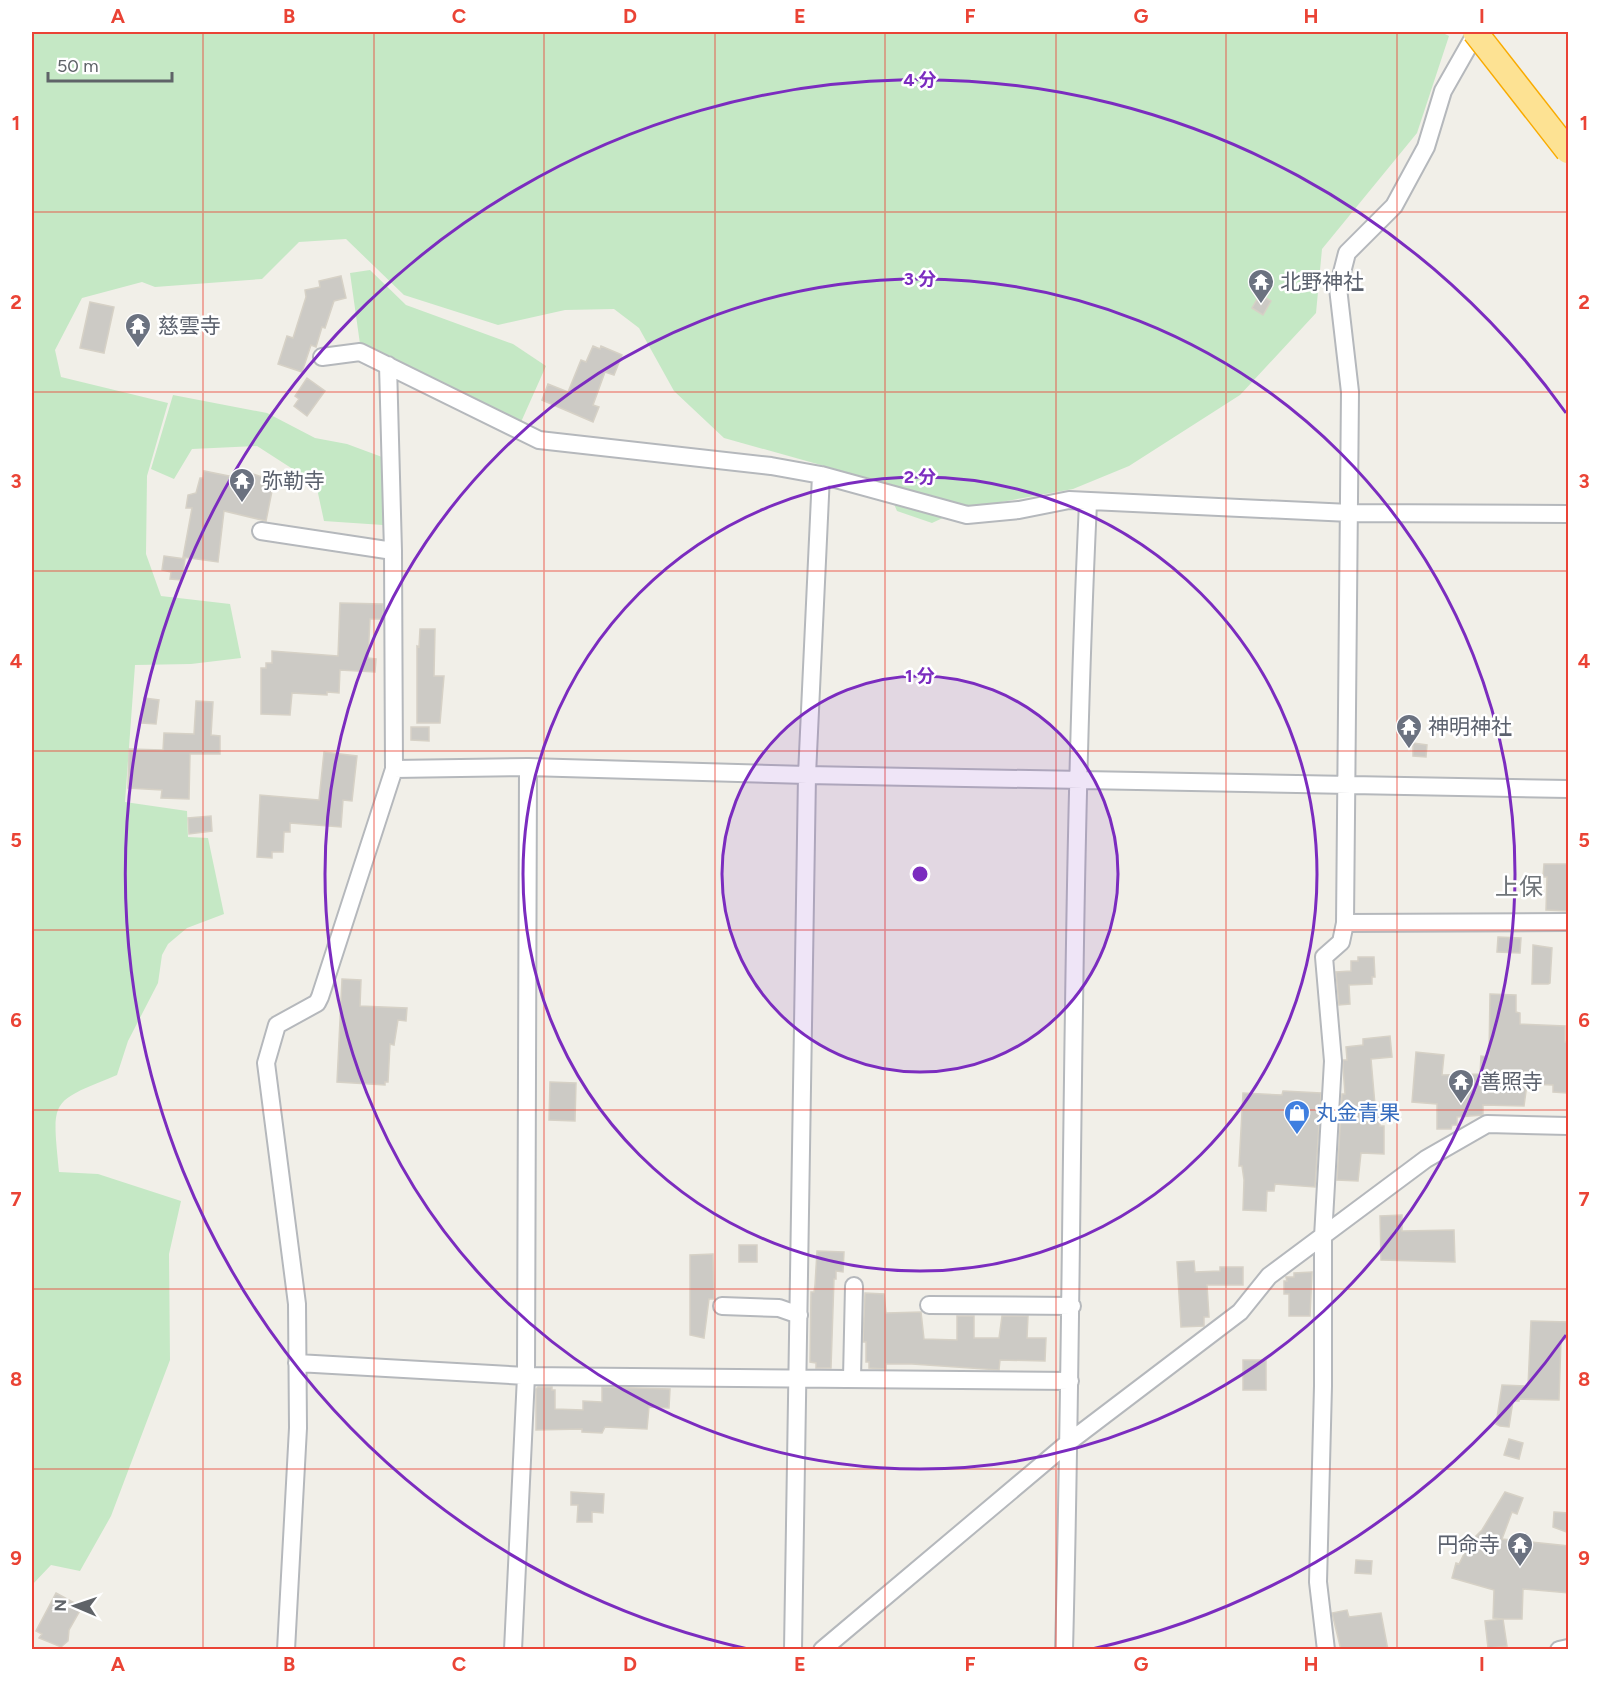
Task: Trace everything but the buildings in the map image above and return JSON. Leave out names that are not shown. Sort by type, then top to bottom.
[{"type":"highway","points":[[1475,32],[1569,151]]},
{"type":"street","points":[[1326,1650],[1318,1582],[1323,1386],[1323,1237],[1333,1061],[1324,957],[1341,942],[1345,923],[1350,513],[1350,392],[1338,288],[1347,253],[1394,206],[1426,147],[1443,91],[1472,40],[1483,32]]},
{"type":"street","points":[[322,357],[360,352],[539,440],[771,466],[821,475],[967,515],[1019,510],[1069,500],[1088,503],[1350,513],[1569,514]]},
{"type":"street","points":[[286,1650],[298,1428],[297,1304],[266,1063],[277,1025],[318,1003],[394,769],[393,551],[388,365]]},
{"type":"street","points":[[793,1650],[807,775],[821,475]]},
{"type":"street","points":[[1064,1650],[1070,1442],[1077,780],[1088,503]]},
{"type":"street","points":[[261,531],[393,551]]},
{"type":"street","points":[[394,769],[528,768],[1569,789]]},
{"type":"street","points":[[513,1650],[526,1376],[528,768]]},
{"type":"street","points":[[1345,923],[1569,922]]},
{"type":"street","points":[[822,1650],[1070,1442],[1240,1312],[1269,1276],[1426,1159],[1487,1124],[1569,1126]]},
{"type":"street","points":[[852,1378],[854,1286]]},
{"type":"street","points":[[929,1305],[1072,1306]]},
{"type":"street","points":[[722,1306],[779,1308],[799,1316]]},
{"type":"street","points":[[297,1363],[526,1376],[1070,1382]]},
{"type":"street","points":[[1558,1650],[1569,1648]]},
{"type":"green space","points":[[32,32],[1441,32],[1449,36],[1417,133],[1322,249],[1316,313],[1240,395],[1129,466],[1073,489],[962,509],[932,523],[897,511],[885,483],[724,438],[674,391],[639,328],[614,309],[565,310],[498,325],[404,295],[346,239],[299,242],[262,279],[155,287],[142,282],[82,298],[55,350],[61,377],[168,403],[147,476],[146,554],[161,596],[230,604],[241,658],[191,664],[135,665],[125,802],[187,811],[188,837],[208,838],[224,914],[187,928],[168,944],[162,955],[158,983],[128,1041],[117,1075],[67,1098],[60,1106],[56,1116],[59,1172],[98,1174],[181,1201],[169,1254],[170,1360],[111,1516],[80,1571],[51,1565],[32,1585]]},
{"type":"green space","points":[[370,270],[406,305],[513,344],[546,366],[521,422],[360,344],[350,273]]},
{"type":"green space","points":[[173,395],[267,413],[315,438],[347,444],[382,457],[383,525],[324,521],[316,484],[257,446],[192,449],[174,479],[151,469]]},
{"type":"place","name":"北野神社","points":[[1261,305]]},
{"type":"place","name":"慈雲寺","points":[[138,349]]},
{"type":"place","name":"弥勒寺","points":[[242,504]]},
{"type":"place","name":"神明神社","points":[[1409,750]]},
{"type":"place","name":"善照寺","points":[[1461,1105]]},
{"type":"place","name":"丸金青果","points":[[1297,1136]]},
{"type":"place","name":"円命寺","points":[[1520,1568]]},
{"type":"district","name":"上保","points":[[1519,887]]}]
